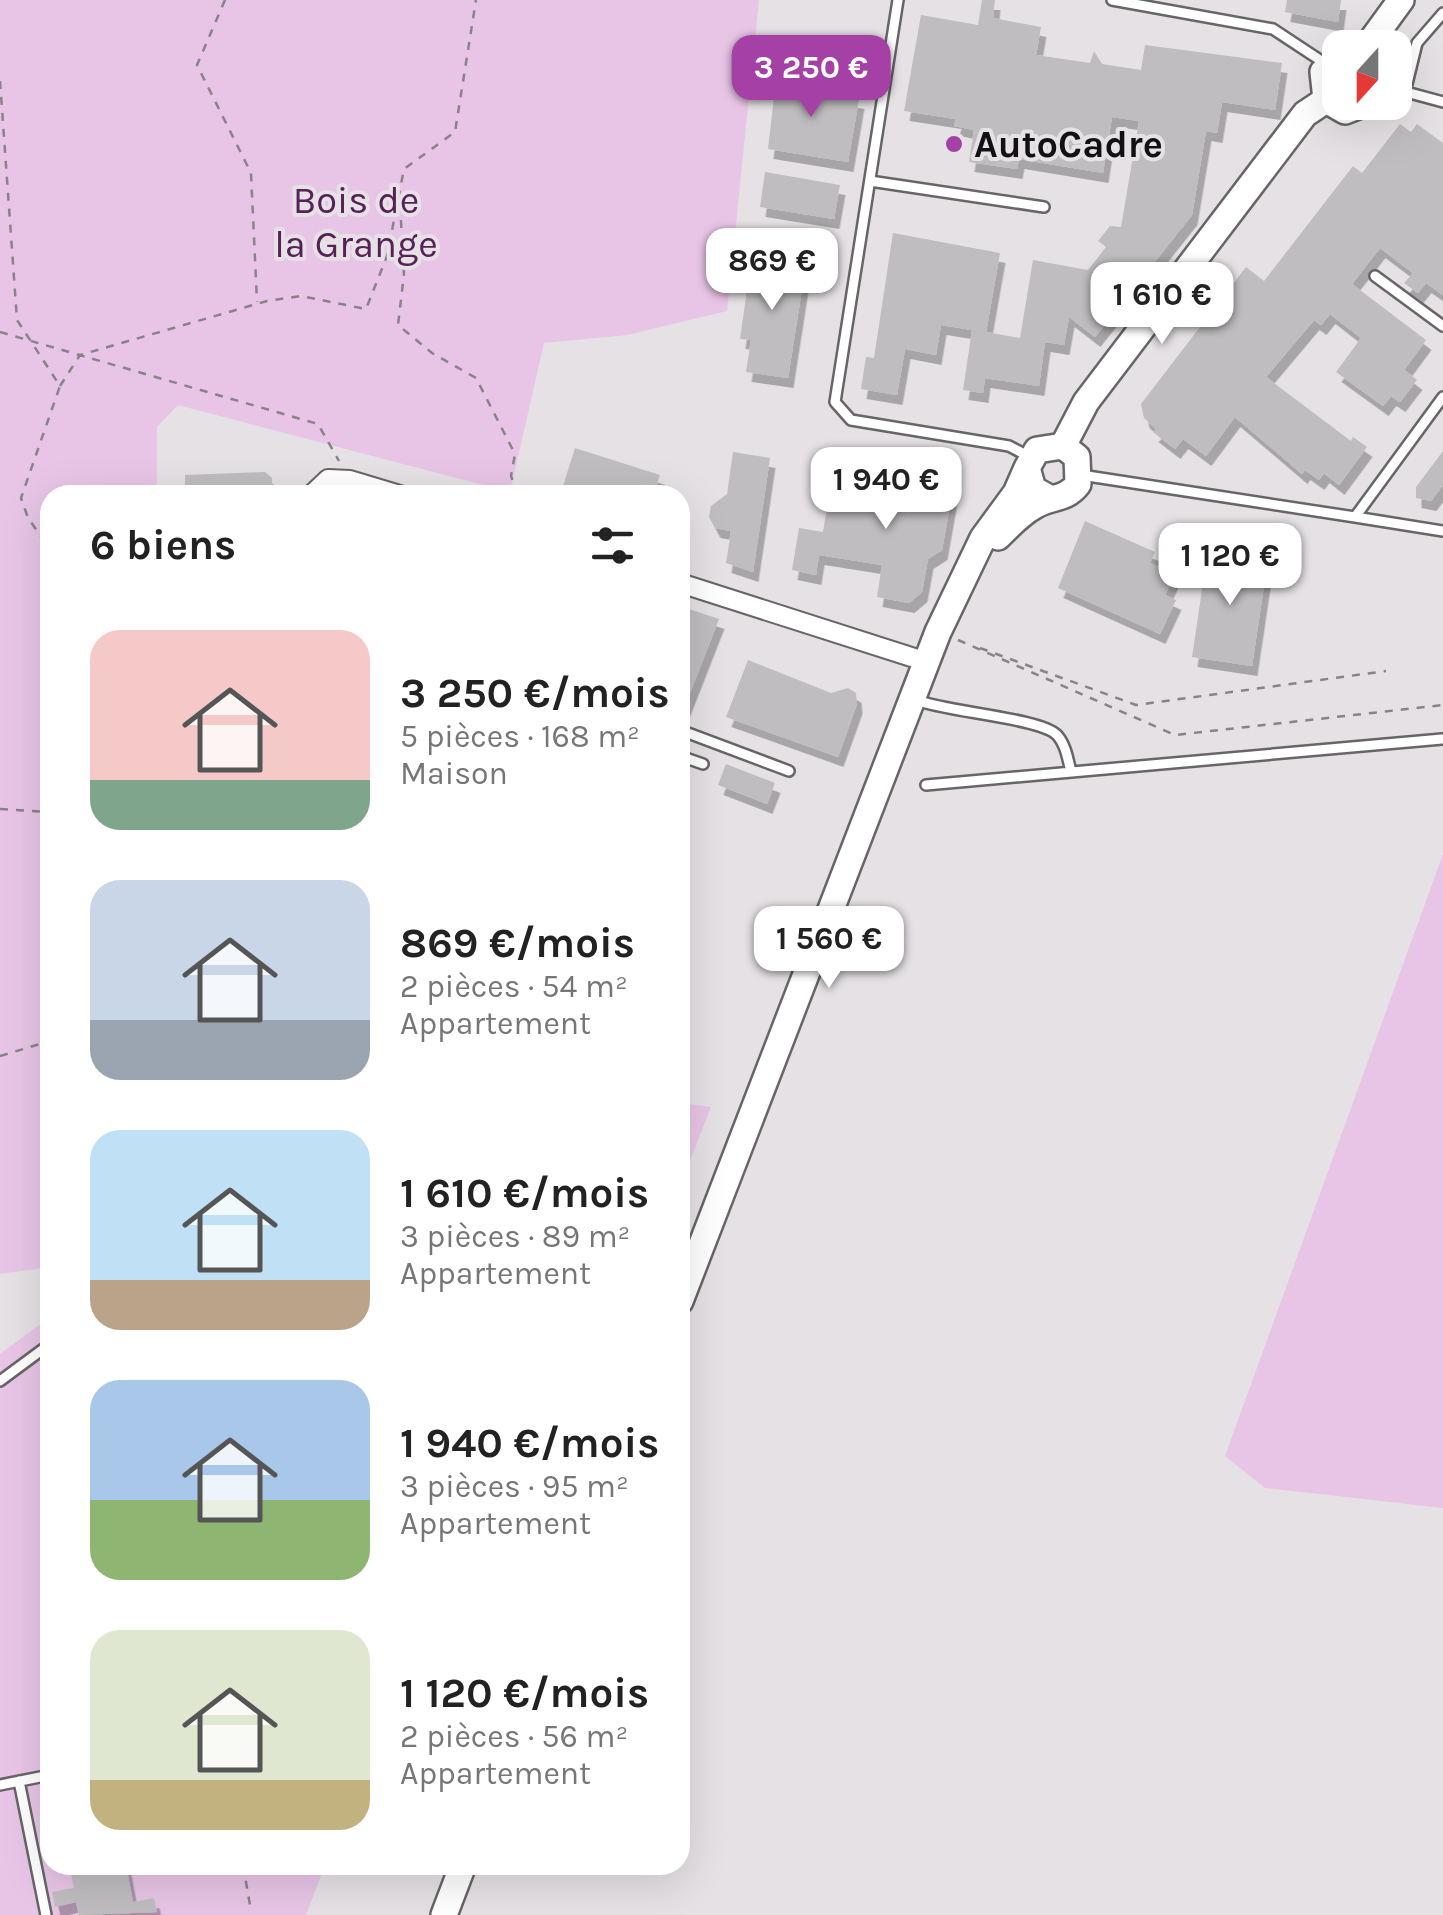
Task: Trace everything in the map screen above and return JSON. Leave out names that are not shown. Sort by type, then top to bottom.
[{"type":"main road","points":[[1379,30],[1401,0]]},
{"type":"main road","points":[[1063,446],[1079,412],[1305,114],[1322,103]]},
{"type":"main road","points":[[690,1275],[927,662],[973,562],[1028,463],[1045,446],[1063,446],[1077,457],[1081,476],[1066,496],[1049,498],[1022,514],[973,562]]},
{"type":"main road","points":[[1028,463],[1033,489],[1049,498]]},
{"type":"main road","points":[[444,1915],[459,1875]]},
{"type":"street","points":[[322,485],[328,479],[367,485]]},
{"type":"street","points":[[690,587],[927,662]]},
{"type":"lane","points":[[898,0],[834,393],[839,409],[851,420],[1009,446],[1028,463]]},
{"type":"lane","points":[[1112,0],[1273,29],[1322,56]]},
{"type":"lane","points":[[1412,57],[1417,43],[1443,13]]},
{"type":"lane","points":[[1412,93],[1443,102]]},
{"type":"lane","points":[[870,181],[1044,207]]},
{"type":"lane","points":[[1375,276],[1443,326]]},
{"type":"lane","points":[[1355,518],[1443,398]]},
{"type":"lane","points":[[1081,476],[1443,532]]},
{"type":"lane","points":[[914,700],[1056,733],[1066,750],[1071,772]]},
{"type":"lane","points":[[690,734],[789,771]]},
{"type":"lane","points":[[926,786],[1442,739]]},
{"type":"lane","points":[[690,759],[703,764]]},
{"type":"lane","points":[[0,1381],[40,1351]]},
{"type":"lane","points":[[0,1785],[40,1777]]},
{"type":"lane","points":[[19,1781],[46,1915]]},
{"type":"path","points":[[225,0],[197,65],[250,174],[257,304]]},
{"type":"path","points":[[40,534],[28,518],[21,498],[60,386],[80,355],[257,304],[300,296],[366,309],[387,256],[404,169],[455,132],[476,0]]},
{"type":"path","points":[[0,81],[18,320],[60,386]]},
{"type":"path","points":[[400,192],[404,274],[398,325],[417,342],[476,378],[515,454],[511,476],[514,485]]},
{"type":"path","points":[[0,332],[318,424],[350,480]]},
{"type":"path","points":[[1386,671],[1136,705],[955,639],[1175,735],[1443,705]]},
{"type":"path","points":[[0,809],[40,811]]},
{"type":"path","points":[[0,1056],[40,1043]]},
{"type":"path","points":[[245,1875],[250,1905]]},
{"type":"green space","name":"Bois de la Grange","points":[[0,0],[759,0],[727,311],[627,335],[544,343],[512,485],[483,485],[178,405],[157,427],[157,485],[40,485],[40,1268],[0,1274]]},
{"type":"green space","points":[[1443,854],[1443,1508],[1265,1488],[1225,1456]]},
{"type":"green space","points":[[690,1104],[711,1107],[690,1161]]},
{"type":"green space","points":[[40,1324],[40,1875],[321,1875],[306,1915],[0,1915],[0,1354]]},
{"type":"building","points":[[982,0],[995,0],[993,18],[1041,27],[1036,55],[1090,63],[1094,51],[1102,64],[1141,70],[1145,45],[1282,63],[1275,110],[1222,102],[1217,133],[1206,131],[1192,215],[1095,337],[1069,317],[1064,345],[1045,342],[1039,386],[985,378],[983,393],[963,390],[972,330],[941,325],[936,355],[905,349],[897,395],[861,389],[866,357],[874,358],[893,233],[1000,253],[986,332],[1020,338],[1033,260],[1088,270],[1106,247],[1098,241],[1110,226],[1121,227],[1139,121],[1112,117],[1103,173],[1019,159],[1017,169],[969,162],[974,130],[954,126],[956,119],[904,111],[921,15],[978,25]]},
{"type":"building","points":[[1287,0],[1341,0],[1338,22],[1285,12]]},
{"type":"building","points":[[777,71],[812,76],[810,91],[859,99],[848,162],[768,149]]},
{"type":"building","points":[[1400,124],[1411,132],[1417,124],[1443,143],[1443,295],[1426,283],[1418,293],[1404,283],[1413,273],[1380,248],[1352,284],[1426,340],[1404,370],[1417,380],[1400,402],[1391,396],[1383,406],[1336,372],[1361,338],[1330,314],[1321,325],[1314,320],[1266,377],[1351,441],[1353,437],[1367,447],[1339,485],[1324,473],[1319,480],[1305,470],[1302,474],[1235,417],[1206,456],[1183,439],[1175,449],[1153,432],[1156,429],[1144,418],[1141,404],[1246,267],[1264,281],[1353,166],[1362,173]]},
{"type":"building","points":[[765,172],[840,185],[834,219],[760,207]]},
{"type":"building","points":[[777,251],[793,254],[792,261],[806,263],[788,378],[746,372],[751,340],[740,339],[752,255],[776,258]]},
{"type":"building","points":[[575,448],[660,475],[656,485],[563,485]]},
{"type":"building","points":[[1443,451],[1443,485],[1431,501],[1416,498],[1416,487]]},
{"type":"building","points":[[733,452],[770,458],[753,572],[726,563],[731,531],[715,528],[709,517],[711,506],[727,494]]},
{"type":"building","points":[[900,462],[956,472],[942,550],[928,559],[922,592],[909,603],[877,597],[882,565],[819,555],[816,575],[792,570],[799,528],[823,532],[831,482],[848,485],[844,508],[891,515]]},
{"type":"building","points":[[265,472],[272,478],[272,485],[185,485],[185,475]]},
{"type":"building","points":[[1085,521],[1155,552],[1150,563],[1175,574],[1165,595],[1176,600],[1160,634],[1058,588]]},
{"type":"building","points":[[1208,549],[1268,559],[1252,666],[1192,657]]},
{"type":"building","points":[[690,609],[719,619],[690,693]]},
{"type":"building","points":[[748,660],[831,693],[848,688],[856,693],[857,704],[838,757],[726,717]]},
{"type":"building","points":[[726,764],[775,783],[767,804],[718,785]]},
{"type":"building","points":[[71,1875],[128,1875],[133,1902],[154,1898],[157,1912],[79,1915],[76,1902],[55,1907],[52,1892],[74,1888]]},
{"type":"place","name":"AutoCadre","points":[[954,144]]}]
